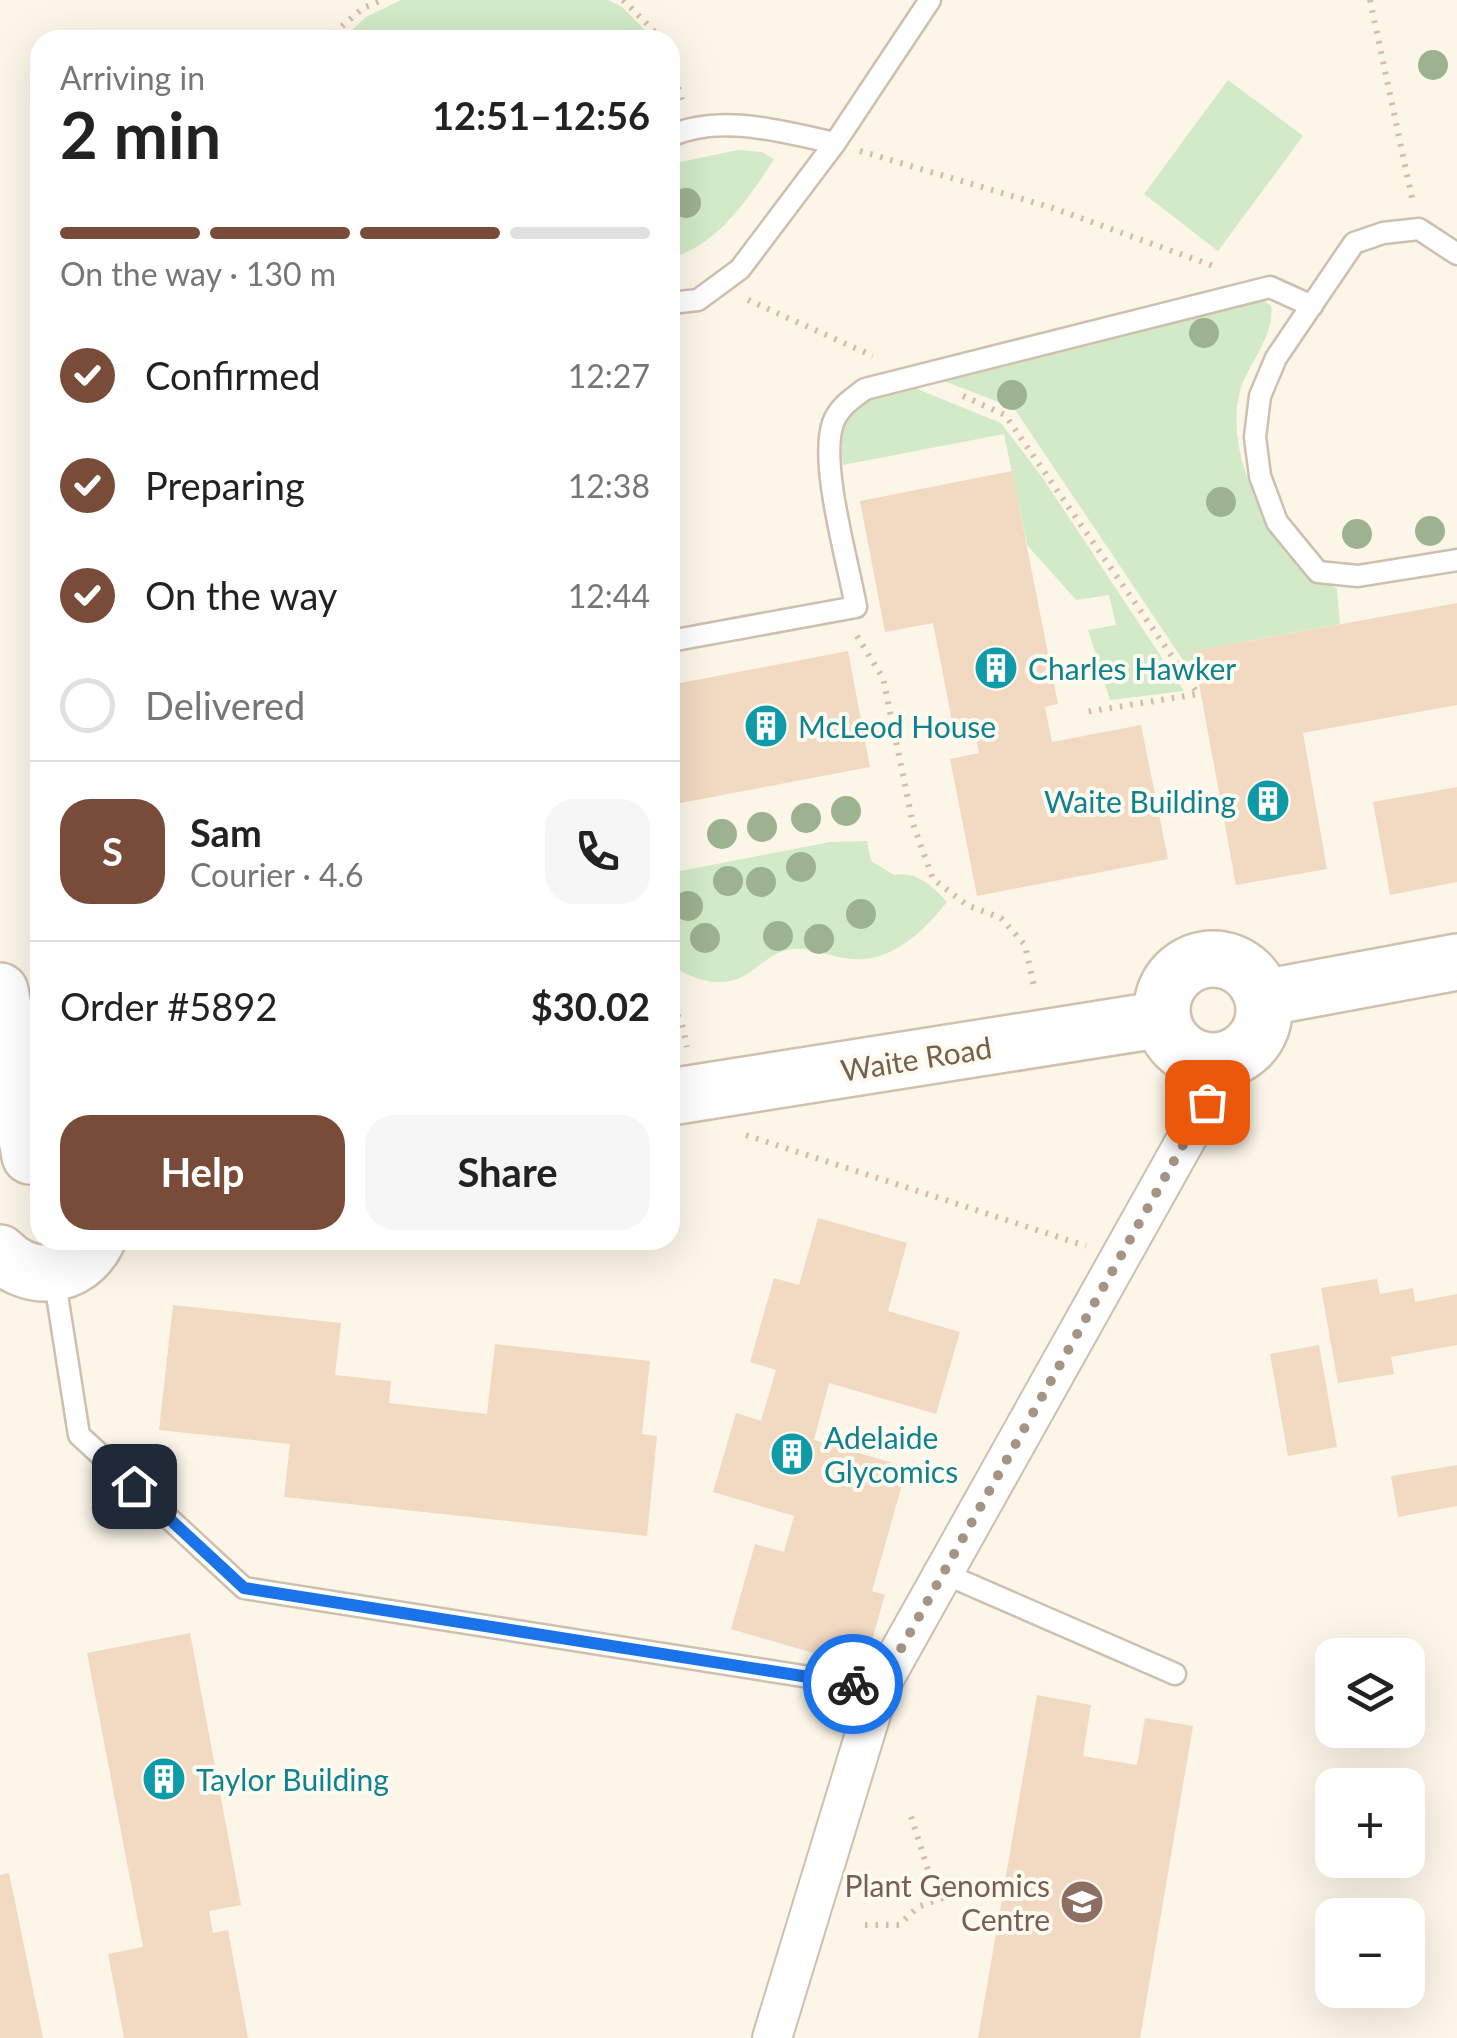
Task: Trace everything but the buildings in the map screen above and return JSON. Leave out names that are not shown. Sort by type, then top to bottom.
[{"type":"street","points":[[1213,959],[1244,970],[1263,998],[1260,1033],[1237,1056],[1220,1061],[1202,1061],[1186,1054],[1172,1041],[1162,1019],[1169,985],[1180,971],[1196,962],[1213,959]]},
{"type":"street","points":[[1263,998],[1457,962]]},
{"type":"street","points":[[0,991],[23,1162]]},
{"type":"street","name":"Waite Road","points":[[680,1074],[1162,1019]]},
{"type":"street","points":[[772,2038],[879,1688],[1207,1102],[1220,1061]]},
{"type":"street","points":[[0,1253],[13,1266],[33,1274],[54,1274],[77,1264],[89,1250]]},
{"type":"lane","points":[[680,302],[698,300],[720,288],[740,269],[835,143],[930,0]]},
{"type":"lane","points":[[680,133],[716,124],[762,128],[835,143]]},
{"type":"lane","points":[[1457,254],[1418,229],[1383,233],[1354,243],[1276,358],[1260,396],[1255,437],[1260,476],[1277,522],[1318,572],[1358,576],[1457,560]]},
{"type":"lane","points":[[680,639],[856,607],[828,456],[834,419],[846,403],[865,389],[1270,287],[1312,306]]},
{"type":"lane","points":[[54,1274],[79,1435],[244,1588],[879,1688]]},
{"type":"lane","points":[[944,1572],[1175,1674]]},
{"type":"path","points":[[338,30],[363,8],[382,0]]},
{"type":"path","points":[[623,0],[654,30]]},
{"type":"path","points":[[1370,0],[1418,229]]},
{"type":"path","points":[[835,143],[1052,208],[1270,287]]},
{"type":"path","points":[[720,288],[1005,414],[1198,694],[1086,712]]},
{"type":"path","points":[[841,610],[882,678],[914,824],[932,879],[967,905],[1001,918],[1025,946],[1034,986]]},
{"type":"path","points":[[680,1018],[680,1046]]},
{"type":"path","points":[[730,1136],[744,1134],[1120,1257]]},
{"type":"path","points":[[865,1925],[898,1925],[918,1906],[948,1896],[930,1874],[909,1810]]},
{"type":"green space","points":[[401,0],[608,0],[622,7],[645,30],[352,30],[366,17]]},
{"type":"green space","points":[[1228,80],[1303,136],[1218,251],[1144,194]]},
{"type":"green space","points":[[738,150],[762,152],[774,159],[730,219],[703,243],[680,254],[680,162]]},
{"type":"green space","points":[[1258,296],[1271,306],[1271,317],[1240,391],[1236,414],[1242,462],[1274,532],[1308,571],[1337,589],[1340,624],[1194,651],[1199,684],[1014,408],[931,376]]},
{"type":"green space","points":[[900,382],[1001,423],[1042,477],[1184,691],[1110,700],[1088,630],[1116,625],[1109,595],[1076,600],[1027,545],[1004,434],[843,465],[843,433],[853,412]]},
{"type":"green space","points":[[867,841],[871,861],[894,875],[910,875],[924,881],[947,902],[915,936],[875,957],[844,958],[791,949],[772,956],[744,976],[725,982],[697,978],[680,970],[680,871],[830,842]]},
{"type":"way so far","points":[[853,1684],[879,1688],[1207,1102]]},
{"type":"place","name":"Charles Hawker","points":[[996,668]]},
{"type":"place","name":"McLeod House","points":[[766,726]]},
{"type":"place","name":"Waite Building","points":[[1268,801]]},
{"type":"place","name":"Adelaide Glycomics","points":[[792,1454]]},
{"type":"place","name":"Taylor Building","points":[[164,1779]]},
{"type":"place","name":"Plant Genomics Centre","points":[[1082,1902]]},
{"type":"route","points":[[134,1486],[244,1588],[853,1684]]}]
